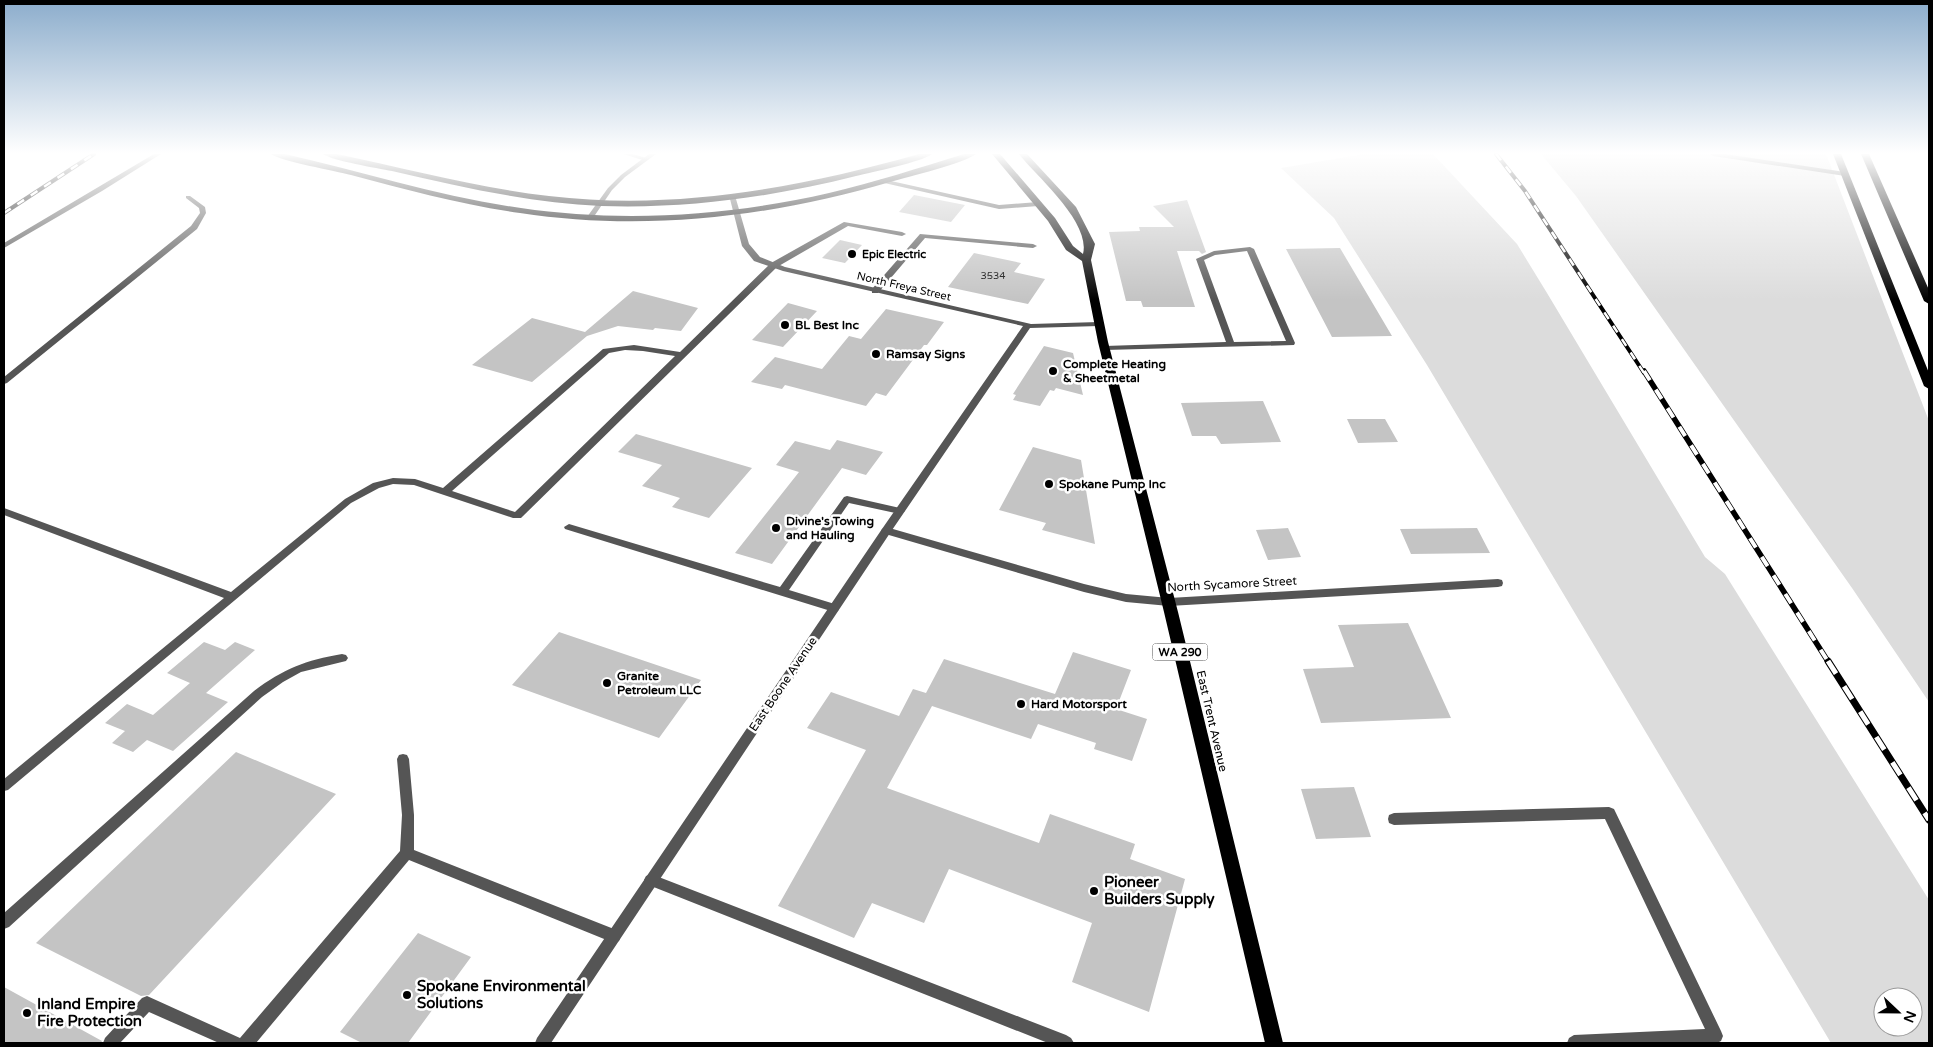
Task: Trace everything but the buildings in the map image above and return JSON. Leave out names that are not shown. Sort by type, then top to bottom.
[{"type":"main road","points":[[478,203],[528,212],[591,217],[668,217],[737,212],[790,203]]},
{"type":"main road","points":[[600,203],[686,203]]},
{"type":"main road","name":"East Trent Avenue","points":[[1067,203],[1080,221],[1090,244],[1086,260],[1099,324],[1274,1043]]},
{"type":"main road","points":[[1857,203],[1929,386]]},
{"type":"main road","points":[[1886,203],[1929,301]]},
{"type":"main road","points":[[1038,204],[1052,220],[1069,248],[1086,260]]},
{"type":"street","points":[[4,246],[78,203]]},
{"type":"street","points":[[4,381],[194,227],[203,213],[202,207],[196,203]]},
{"type":"street","points":[[591,217],[600,203]]},
{"type":"street","name":"North Freya Street","points":[[734,203],[745,244],[757,259],[774,265],[875,291],[1027,326],[1099,324]]},
{"type":"street","points":[[980,203],[999,207],[1038,204]]},
{"type":"street","points":[[4,786],[348,501],[376,485],[393,481],[415,482],[517,516],[774,265],[848,224],[902,234]]},
{"type":"street","points":[[875,291],[924,236],[1033,246]]},
{"type":"street","points":[[1105,348],[1291,343],[1250,248],[1214,253],[1200,259],[1231,344]]},
{"type":"street","name":"East Boone Avenue","points":[[542,1043],[886,531],[1027,326]]},
{"type":"street","points":[[445,492],[606,351],[620,347],[632,347],[681,355]]},
{"type":"street","points":[[782,592],[847,499],[900,511]]},
{"type":"street","points":[[4,511],[232,597]]},
{"type":"street","points":[[569,527],[834,608]]},
{"type":"street","name":"North Sycamore Street","points":[[886,531],[1084,588],[1126,598],[1168,602],[1498,583]]},
{"type":"street","points":[[4,922],[284,674],[308,664],[342,658]]},
{"type":"street","points":[[246,1043],[407,853],[408,815],[403,759]]},
{"type":"street","points":[[1394,819],[1609,813],[1716,1036],[1574,1043]]},
{"type":"street","points":[[407,853],[614,936]]},
{"type":"street","points":[[652,880],[1066,1043]]},
{"type":"street","points":[[110,1043],[147,1003],[235,1043]]},
{"type":"shaded area","points":[[1318,203],[1479,203],[1517,244],[1705,557],[1725,574],[1929,900],[1929,1043],[1831,1043],[1427,365],[1334,218]]},
{"type":"shaded area","points":[[1581,203],[1845,203],[1929,421],[1929,702],[1852,588]]},
{"type":"railway","points":[[4,213],[19,203]]},
{"type":"railway","points":[[1533,203],[1644,373]]},
{"type":"railway","points":[[1644,371],[1829,663]]},
{"type":"railway","points":[[1828,661],[1929,820]]},
{"type":"place","name":"Epic Electric","points":[[852,254]]},
{"type":"place","name":"BL Best Inc","points":[[785,325]]},
{"type":"place","name":"Ramsay Signs","points":[[876,354]]},
{"type":"place","name":"Complete Heating & Sheetmetal","points":[[1053,371]]},
{"type":"place","name":"Spokane Pump Inc","points":[[1049,484]]},
{"type":"place","name":"Divine's Towing and Hauling","points":[[776,528]]},
{"type":"place","name":"Granite Petroleum LLC","points":[[607,683]]},
{"type":"place","name":"Hard Motorsport","points":[[1021,704]]},
{"type":"place","name":"Pioneer Builders Supply","points":[[1094,891]]},
{"type":"place","name":"Spokane Environmental Solutions","points":[[407,995]]},
{"type":"place","name":"Inland Empire Fire Protection","points":[[27,1013]]}]
